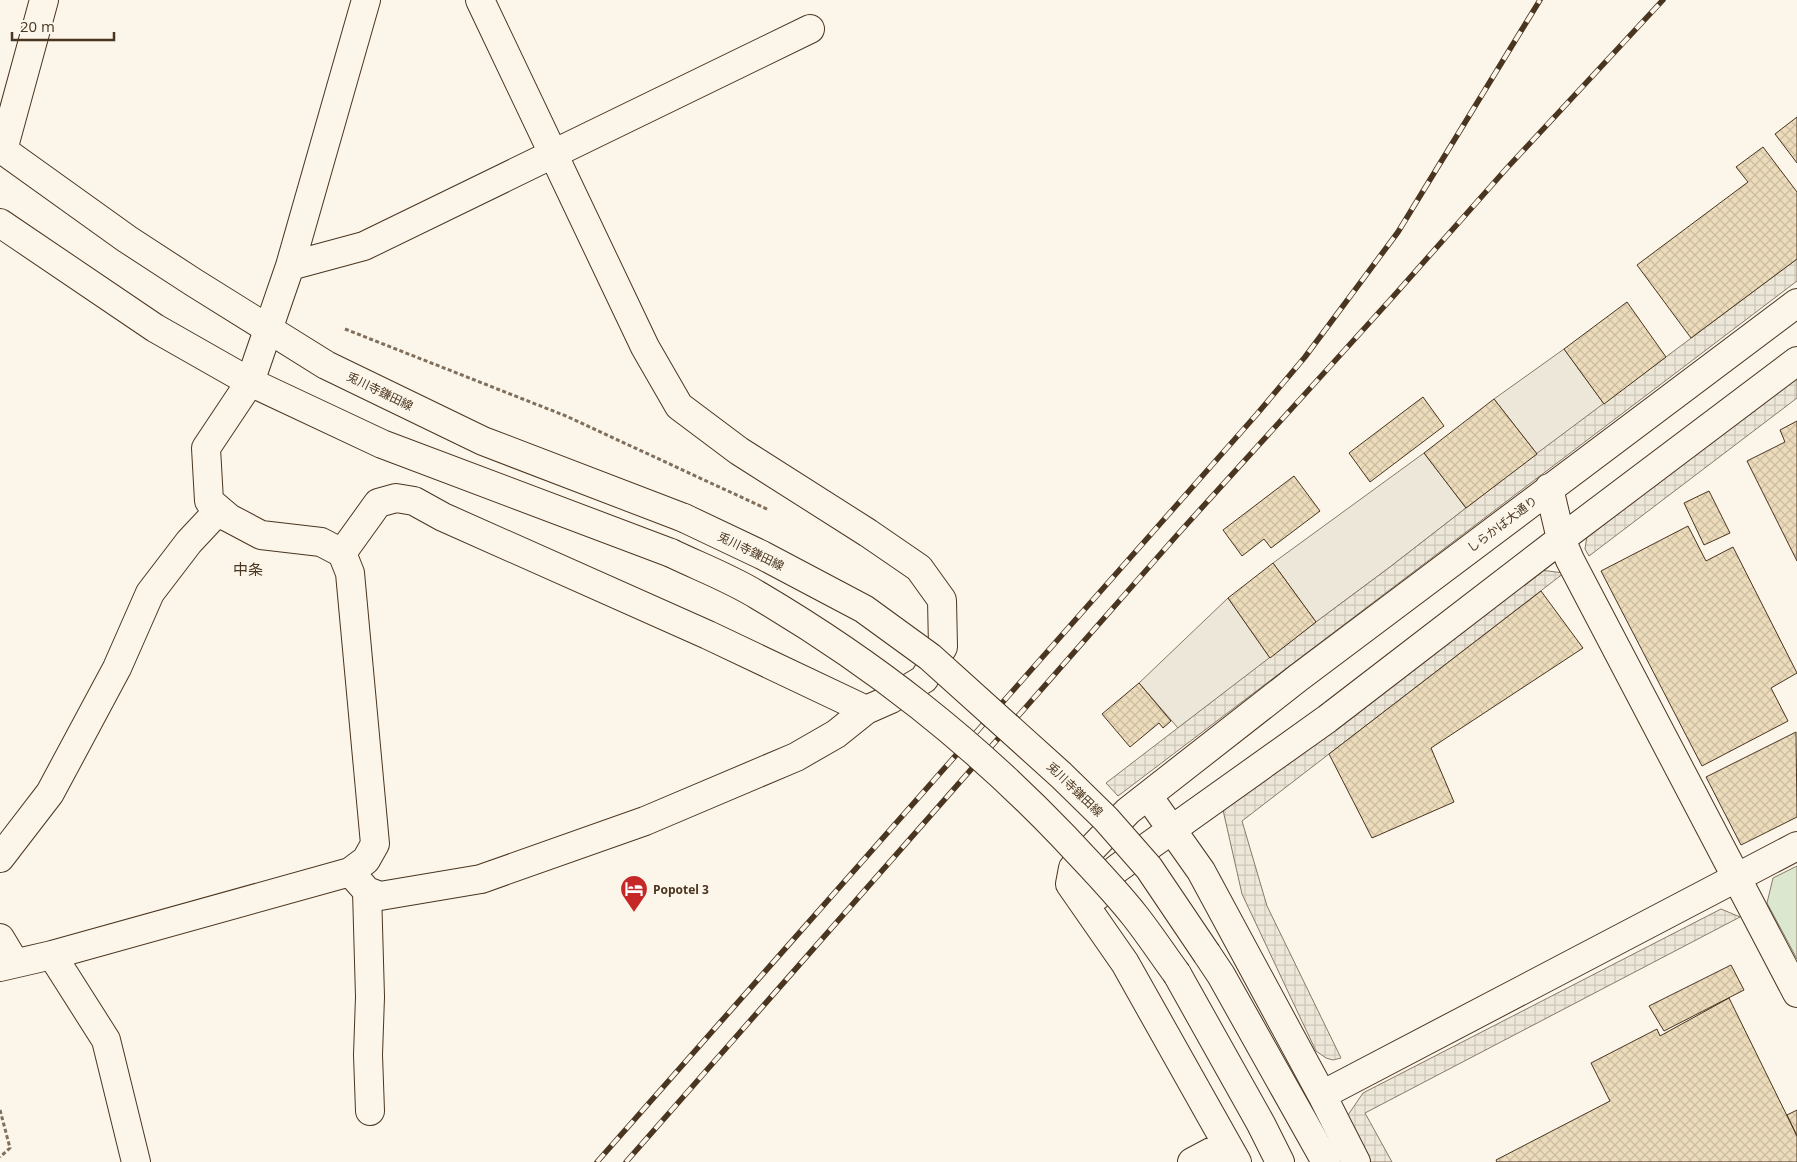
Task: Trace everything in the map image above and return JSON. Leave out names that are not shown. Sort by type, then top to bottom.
[{"type":"street","points":[[1,149],[44,0]]},
{"type":"street","points":[[366,0],[290,266],[267,328],[250,382],[206,448],[209,501],[219,510],[229,518],[261,535],[321,542],[342,554],[350,573],[375,844],[358,881],[370,997],[368,1055],[370,1111]]},
{"type":"street","points":[[0,938],[7,965],[358,881],[380,896],[481,879],[645,821],[796,756],[836,734],[866,710],[891,699],[924,679],[943,647],[942,600],[919,568],[868,532],[739,451],[679,406],[645,347],[480,0]]},
{"type":"street","points":[[290,266],[364,246],[810,29]]},
{"type":"street","name":"兎川寺鎌田線","points":[[1,149],[127,239],[326,365],[483,441],[684,518],[762,555],[864,609],[930,657],[1061,774],[1106,819],[1149,868],[1221,975],[1326,1162]]},
{"type":"street","points":[[0,223],[155,328],[250,382],[382,444],[671,553],[758,595],[850,652],[910,696],[1029,801],[1101,876],[1135,916],[1178,974],[1262,1124],[1280,1162]]},
{"type":"street","name":"しらかば大通り","points":[[1232,1153],[1125,963],[1070,884],[1073,868],[1128,811],[1298,678],[1797,302]]},
{"type":"street","points":[[1192,1162],[1232,1153],[1230,1119],[1093,888],[1118,868],[1327,719],[1541,556],[1560,539],[1797,361]]},
{"type":"street","points":[[1549,488],[1560,539],[1797,993]]},
{"type":"street","points":[[342,554],[378,503],[396,498],[414,501],[443,517],[708,635],[866,710]]},
{"type":"street","points":[[0,858],[50,793],[117,668],[150,593],[189,542],[219,510]]},
{"type":"street","points":[[1148,796],[1201,871],[1356,1162]]},
{"type":"street","points":[[1322,1095],[1797,846]]},
{"type":"street","points":[[52,955],[106,1040],[136,1162]]},
{"type":"path","points":[[345,329],[566,416],[770,510]]},
{"type":"path","points":[[0,1110],[10,1148],[0,1157]]},
{"type":"green space","points":[[1797,866],[1797,959],[1767,903],[1773,878]]},
{"type":"shaded area","points":[[1797,259],[1797,281],[1118,796],[1106,783],[1520,466]]},
{"type":"shaded area","points":[[1564,349],[1604,404],[1537,454],[1494,399]]},
{"type":"shaded area","points":[[1797,375],[1797,398],[1589,556],[1585,549],[1587,536]]},
{"type":"shaded area","points":[[1424,453],[1466,508],[1316,622],[1273,563]]},
{"type":"shaded area","points":[[1540,570],[1564,573],[1242,821],[1267,906],[1341,1058],[1333,1060],[1326,1058],[1316,1051],[1242,894],[1223,810]]},
{"type":"shaded area","points":[[1228,598],[1270,658],[1178,728],[1139,683]]},
{"type":"shaded area","points":[[1721,909],[1740,917],[1365,1113],[1392,1162],[1367,1162],[1347,1126],[1348,1115],[1363,1093]]},
{"type":"building","points":[[1797,117],[1797,163],[1775,134]]},
{"type":"building","points":[[1763,147],[1797,192],[1797,259],[1691,338],[1637,265],[1748,182],[1736,167]]},
{"type":"building","points":[[1627,302],[1666,357],[1604,404],[1564,349]]},
{"type":"building","points":[[1423,397],[1444,426],[1370,482],[1349,453]]},
{"type":"building","points":[[1494,399],[1537,454],[1466,508],[1424,453]]},
{"type":"building","points":[[1797,421],[1797,561],[1747,461],[1785,442],[1780,430]]},
{"type":"building","points":[[1294,476],[1320,511],[1271,548],[1264,539],[1242,556],[1223,530]]},
{"type":"building","points":[[1709,491],[1730,533],[1704,545],[1684,503]]},
{"type":"building","points":[[1688,526],[1706,561],[1733,547],[1797,673],[1771,688],[1788,721],[1702,766],[1601,571]]},
{"type":"building","points":[[1273,563],[1316,622],[1270,658],[1228,598]]},
{"type":"building","points":[[1541,591],[1583,648],[1431,748],[1454,802],[1372,838],[1329,754]]},
{"type":"building","points":[[1139,683],[1171,721],[1163,728],[1159,723],[1130,747],[1102,714]]},
{"type":"building","points":[[1796,732],[1797,817],[1741,845],[1706,777]]},
{"type":"building","points":[[1731,965],[1744,990],[1664,1031],[1649,1006]]},
{"type":"building","points":[[1729,998],[1797,1136],[1797,1162],[1497,1162],[1496,1160],[1610,1101],[1591,1063],[1657,1029],[1660,1036]]},
{"type":"building","points":[[1797,1110],[1797,1136],[1787,1115]]},
{"type":"railway","points":[[597,1162],[1257,414],[1305,357],[1398,232],[1540,0]]},
{"type":"railway","points":[[626,1162],[1178,534],[1507,168],[1663,0]]},
{"type":"place","name":"Popotel 3","points":[[634,913]]},
{"type":"district","name":"中条","points":[[248,569]]}]
